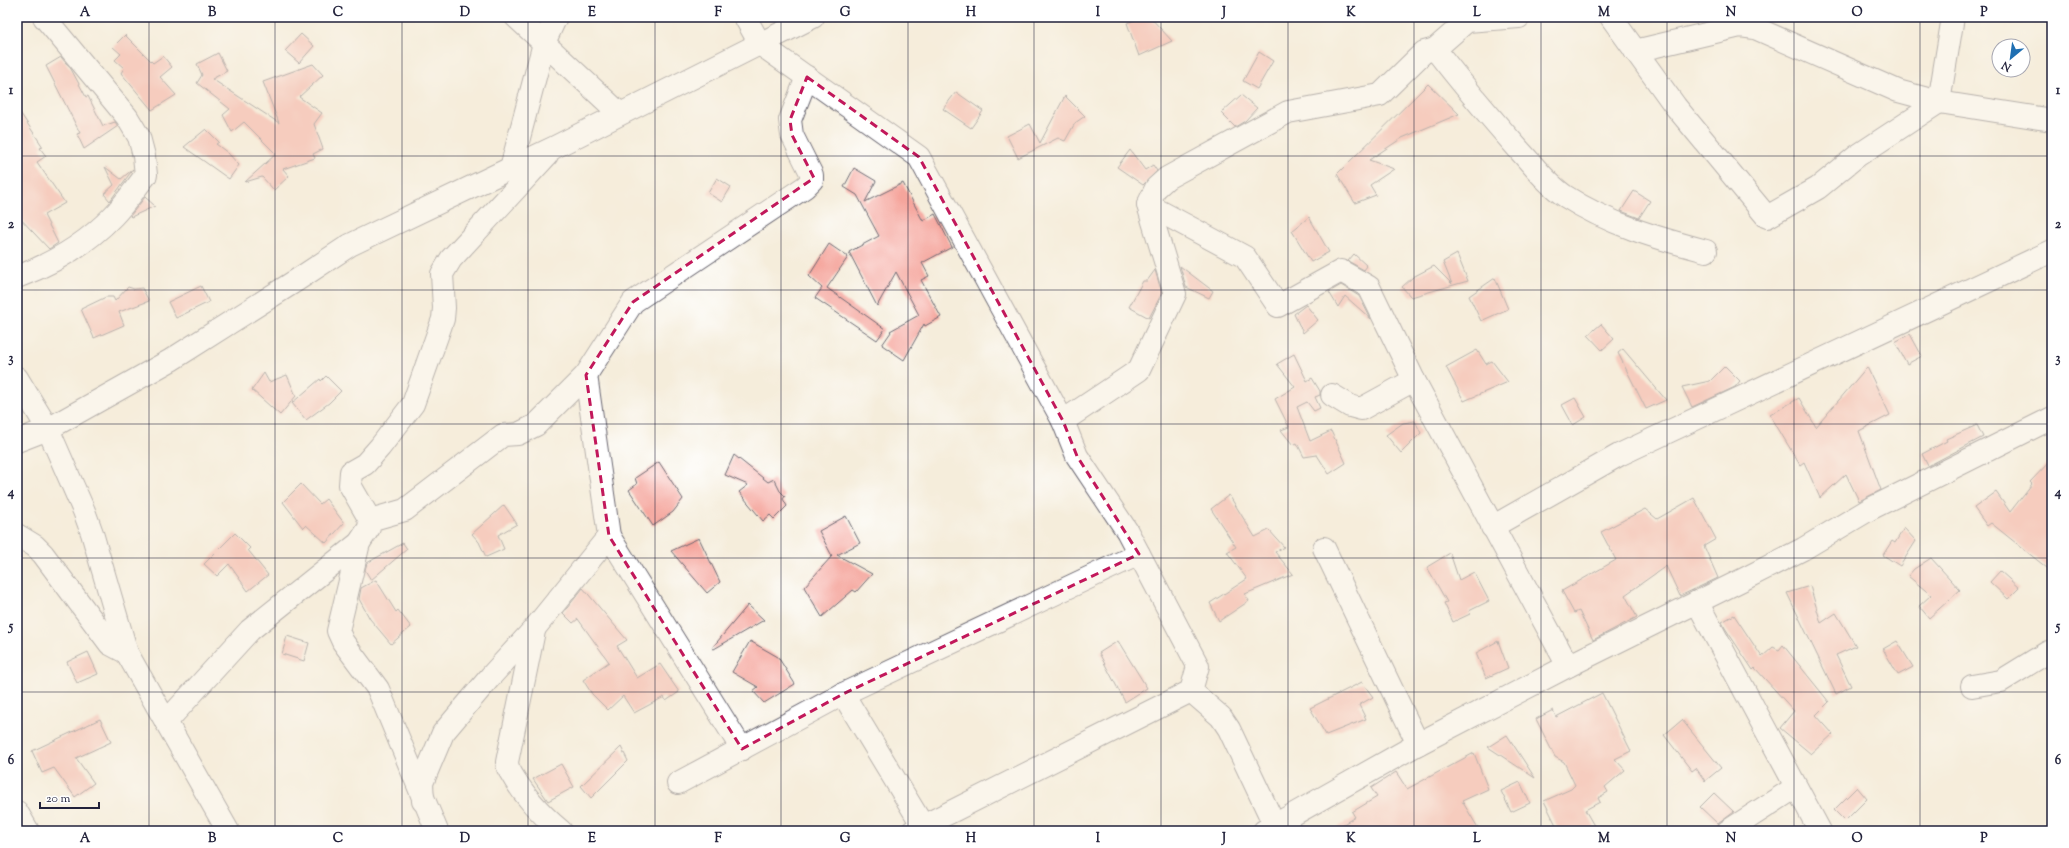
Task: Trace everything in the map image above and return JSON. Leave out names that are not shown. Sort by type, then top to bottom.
[{"type":"street","points":[[17,277],[40,269],[89,238],[114,216],[146,175],[144,156],[139,137],[127,117],[44,17]]},
{"type":"street","points":[[516,17],[619,113]]},
{"type":"street","points":[[511,168],[544,43],[556,17]]},
{"type":"street","points":[[745,17],[760,44],[918,157],[1063,421],[1077,456],[1127,531],[1198,666],[1191,692],[918,828],[843,694]]},
{"type":"street","points":[[17,441],[48,429],[171,360],[298,280],[350,245],[555,147],[619,113],[812,17]]},
{"type":"street","points":[[1063,421],[1139,370],[1175,294],[1148,205],[1156,188],[1167,178],[1288,112],[1380,95],[1424,52],[1435,49],[1467,21],[1519,17]]},
{"type":"street","points":[[1611,17],[1676,106],[1767,217],[1818,188],[1857,156],[1938,102],[1953,17]]},
{"type":"street","points":[[1635,51],[1740,26],[1755,28],[1898,91],[1938,102],[2052,120]]},
{"type":"street","points":[[1435,49],[1534,167],[1564,195],[1594,213],[1648,235],[1706,251]]},
{"type":"street","points":[[370,520],[405,510],[503,435],[518,434],[536,425],[586,375],[633,302],[805,187],[812,180],[812,175],[792,135],[790,120],[807,77]]},
{"type":"street","points":[[166,722],[250,630],[359,543],[369,528],[370,520],[350,484],[349,478],[351,472],[365,464],[380,448],[413,404],[443,319],[444,308],[442,274],[451,259],[555,147]]},
{"type":"street","points":[[1148,205],[1245,257],[1278,306],[1341,271],[1369,287],[1414,380],[1568,666]]},
{"type":"street","points":[[1492,527],[1619,455],[2052,251]]},
{"type":"street","points":[[586,375],[609,536],[742,749]]},
{"type":"street","points":[[17,378],[48,429],[92,533],[127,653],[228,831]]},
{"type":"street","points":[[1332,395],[1350,406],[1361,409],[1414,380]]},
{"type":"street","points":[[1191,692],[1221,717],[1269,828],[1418,744],[1568,666],[1803,549],[1870,509],[2052,418]]},
{"type":"street","points":[[17,535],[35,546],[43,554],[110,644],[127,653]]},
{"type":"street","points":[[423,801],[422,783],[442,733],[491,676],[534,630],[609,536]]},
{"type":"street","points":[[359,543],[338,630],[344,642],[378,689],[436,831]]},
{"type":"street","points":[[1324,548],[1418,744]]},
{"type":"street","points":[[678,783],[843,694],[1139,554]]},
{"type":"street","points":[[1697,602],[1820,831]]},
{"type":"street","points":[[534,630],[507,762],[508,768],[533,804],[547,820],[561,831]]},
{"type":"street","points":[[1972,686],[2001,681],[2048,652],[2052,652]]},
{"type":"street","points":[[1728,831],[1796,786]]},
{"type":"street","points":[[17,812],[28,831]]},
{"type":"highlighted area","points":[[807,77],[919,157],[1063,421],[1077,456],[1139,554],[843,694],[742,749],[609,536],[586,375],[633,302],[814,178],[792,135],[790,120]]},
{"type":"building","points":[[1142,17],[1150,17],[1172,41],[1139,56],[1127,23]]},
{"type":"building","points":[[301,34],[314,46],[299,63],[285,51]]},
{"type":"building","points":[[125,35],[153,63],[163,56],[172,67],[160,77],[176,95],[152,110],[121,73],[124,68],[115,60],[121,54],[113,47]]},
{"type":"building","points":[[1259,52],[1273,61],[1257,89],[1243,81]]},
{"type":"building","points":[[218,53],[227,71],[212,79],[279,123],[263,82],[313,64],[323,75],[299,97],[322,113],[314,124],[323,149],[313,154],[315,158],[283,169],[289,176],[274,190],[262,177],[245,182],[276,154],[244,122],[232,132],[223,115],[230,109],[197,83],[202,75],[197,64]]},
{"type":"building","points":[[61,57],[71,69],[86,97],[88,96],[103,126],[115,122],[118,126],[84,149],[77,134],[80,133],[46,66]]},
{"type":"building","points":[[1428,84],[1459,114],[1402,138],[1369,160],[1394,169],[1370,185],[1376,195],[1355,203],[1337,174]]},
{"type":"building","points":[[956,92],[983,111],[971,128],[943,109]]},
{"type":"building","points":[[1241,95],[1257,108],[1245,121],[1235,127],[1221,113]]},
{"type":"building","points":[[1065,96],[1085,116],[1075,123],[1065,141],[1058,138],[1018,158],[1007,136],[1030,124],[1040,143]]},
{"type":"building","points":[[17,108],[43,147],[40,148],[46,156],[37,162],[65,203],[44,215],[58,243],[49,249],[17,215]]},
{"type":"building","points":[[206,129],[219,142],[216,144],[228,153],[239,165],[229,179],[184,147]]},
{"type":"building","points":[[1130,150],[1145,170],[1153,165],[1157,171],[1143,185],[1117,167]]},
{"type":"building","points":[[105,167],[121,179],[133,169],[110,201],[104,194],[114,185]]},
{"type":"building","points":[[854,168],[876,181],[865,202],[903,183],[923,221],[935,214],[952,247],[922,263],[929,276],[921,280],[941,317],[925,326],[924,324],[904,360],[882,345],[891,332],[890,331],[919,315],[896,272],[877,306],[849,252],[879,236],[857,195],[844,187]]},
{"type":"building","points":[[717,178],[731,187],[722,202],[708,193]]},
{"type":"building","points":[[1634,191],[1650,201],[1639,218],[1621,211]]},
{"type":"building","points":[[145,197],[155,206],[131,217],[130,216]]},
{"type":"building","points":[[1309,217],[1329,252],[1311,262],[1292,231]]},
{"type":"building","points":[[829,244],[848,257],[827,288],[885,329],[877,340],[815,298],[822,288],[809,276]]},
{"type":"building","points":[[1354,254],[1367,266],[1364,270],[1348,261]]},
{"type":"building","points":[[1457,254],[1468,281],[1411,297],[1402,287],[1413,277],[1434,266],[1452,284],[1443,262]]},
{"type":"building","points":[[1180,266],[1213,291],[1209,298],[1186,287]]},
{"type":"building","points":[[1155,270],[1162,293],[1149,318],[1129,307],[1143,281],[1147,281]]},
{"type":"building","points":[[1495,278],[1508,309],[1481,321],[1469,296]]},
{"type":"building","points":[[1341,285],[1359,296],[1371,319],[1345,296],[1338,307],[1329,292]]},
{"type":"building","points":[[201,286],[209,302],[176,318],[168,302]]},
{"type":"building","points":[[128,287],[134,289],[142,288],[149,301],[119,312],[124,325],[94,338],[81,309],[106,297],[113,297],[115,301]]},
{"type":"building","points":[[1306,305],[1318,320],[1303,333],[1294,314]]},
{"type":"building","points":[[1601,324],[1614,339],[1602,350],[1588,335]]},
{"type":"building","points":[[1910,334],[1922,356],[1907,364],[1895,342]]},
{"type":"building","points":[[1623,349],[1666,400],[1646,409],[1618,353]]},
{"type":"building","points":[[1477,350],[1486,364],[1492,361],[1508,382],[1464,401],[1446,367]]},
{"type":"building","points":[[1294,354],[1307,381],[1312,378],[1320,391],[1320,395],[1315,397],[1320,408],[1314,411],[1307,402],[1297,407],[1310,441],[1331,431],[1346,463],[1329,474],[1317,455],[1304,457],[1297,443],[1293,445],[1281,430],[1289,427],[1275,399],[1295,387],[1277,364]]},
{"type":"building","points":[[1725,366],[1740,381],[1735,387],[1692,407],[1682,387],[1710,381]]},
{"type":"building","points":[[1867,367],[1890,415],[1859,431],[1881,490],[1859,501],[1846,474],[1820,498],[1804,462],[1800,465],[1770,415],[1799,398],[1816,427]]},
{"type":"building","points":[[264,373],[269,382],[287,375],[296,396],[280,415],[252,390]]},
{"type":"building","points":[[326,376],[341,391],[329,403],[306,420],[292,403],[320,379],[321,381]]},
{"type":"building","points":[[1575,398],[1586,417],[1573,425],[1562,405]]},
{"type":"building","points":[[1415,421],[1421,433],[1401,453],[1386,435],[1403,423]]},
{"type":"building","points":[[1977,425],[1983,437],[1928,466],[1922,454],[1947,441],[1946,439]]},
{"type":"building","points":[[734,455],[768,482],[774,479],[780,491],[785,496],[783,499],[787,506],[774,519],[770,515],[763,521],[739,492],[748,485],[725,475]]},
{"type":"building","points":[[2052,459],[2052,572],[1991,523],[1987,526],[1974,508],[1996,492],[2010,512],[2032,484],[2030,482]]},
{"type":"building","points":[[659,462],[683,499],[673,512],[653,526],[629,490],[637,484],[635,478]]},
{"type":"building","points":[[301,484],[320,504],[326,499],[344,523],[326,543],[306,525],[303,528],[283,502]]},
{"type":"building","points":[[1229,495],[1255,537],[1269,530],[1284,547],[1275,552],[1293,574],[1245,594],[1249,601],[1219,621],[1210,603],[1247,579],[1227,552],[1236,547],[1211,509]]},
{"type":"building","points":[[1694,498],[1716,539],[1704,546],[1718,578],[1680,596],[1666,566],[1625,595],[1637,617],[1593,640],[1579,611],[1574,613],[1562,591],[1616,560],[1601,532],[1645,509],[1657,519]]},
{"type":"building","points":[[504,505],[517,524],[498,535],[504,549],[486,557],[479,542],[472,534]]},
{"type":"building","points":[[846,516],[860,543],[837,555],[872,574],[856,592],[853,590],[822,617],[804,587],[832,556],[819,531]]},
{"type":"building","points":[[1904,528],[1916,541],[1900,566],[1883,555],[1892,541],[1895,543]]},
{"type":"building","points":[[235,533],[250,548],[248,550],[268,575],[248,591],[229,564],[217,576],[204,564]]},
{"type":"building","points":[[699,538],[720,582],[707,593],[671,551]]},
{"type":"building","points":[[403,543],[407,549],[371,580],[365,570],[367,563]]},
{"type":"building","points":[[1450,553],[1459,580],[1474,572],[1489,601],[1469,611],[1470,614],[1453,622],[1444,603],[1447,602],[1427,567]]},
{"type":"building","points":[[1931,558],[1960,590],[1929,618],[1919,606],[1931,595],[1908,576],[1914,569]]},
{"type":"building","points":[[2000,571],[2019,588],[2008,599],[1990,582]]},
{"type":"building","points":[[376,580],[396,612],[398,610],[411,627],[391,644],[370,619],[359,599],[361,588]]},
{"type":"building","points":[[1810,586],[1821,623],[1836,613],[1856,646],[1836,655],[1851,686],[1836,694],[1787,593]]},
{"type":"building","points":[[583,588],[627,640],[617,646],[637,678],[660,664],[679,692],[666,701],[664,697],[634,713],[623,696],[608,710],[592,694],[583,680],[609,662],[578,619],[573,623],[563,613]]},
{"type":"building","points":[[748,605],[764,620],[714,649],[712,648]]},
{"type":"building","points":[[1734,615],[1762,657],[1773,647],[1779,650],[1783,645],[1829,702],[1816,715],[1833,734],[1811,754],[1780,728],[1794,711],[1755,668],[1753,670],[1725,628],[1722,622]]},
{"type":"building","points":[[287,636],[309,643],[304,661],[282,654]]},
{"type":"building","points":[[750,641],[778,657],[795,684],[764,703],[753,691],[758,687],[732,672]]},
{"type":"building","points":[[1118,641],[1147,688],[1125,702],[1099,653]]},
{"type":"building","points":[[1498,641],[1508,668],[1486,678],[1476,653]]},
{"type":"building","points":[[1897,641],[1913,667],[1898,675],[1883,649]]},
{"type":"building","points":[[88,652],[98,674],[77,683],[67,662]]},
{"type":"building","points":[[1362,682],[1373,697],[1359,705],[1366,719],[1326,735],[1310,708]]},
{"type":"building","points":[[1602,693],[1631,751],[1615,759],[1625,770],[1605,787],[1608,792],[1598,798],[1600,802],[1585,810],[1597,831],[1559,831],[1544,801],[1571,789],[1575,785],[1564,762],[1555,757],[1536,719],[1553,710],[1556,717]]},
{"type":"building","points":[[100,719],[111,742],[76,758],[94,783],[75,797],[54,768],[42,773],[32,751]]},
{"type":"building","points":[[1682,720],[1721,768],[1705,781],[1696,768],[1692,771],[1664,735]]},
{"type":"building","points":[[1507,735],[1535,778],[1488,747]]},
{"type":"building","points":[[621,747],[628,761],[591,798],[581,786]]},
{"type":"building","points":[[1474,753],[1488,789],[1462,801],[1480,831],[1332,831],[1355,817],[1352,812],[1377,797],[1371,788],[1396,772],[1407,789]]},
{"type":"building","points":[[561,764],[574,787],[548,801],[533,779]]},
{"type":"building","points":[[1520,782],[1530,803],[1511,812],[1501,791]]},
{"type":"building","points":[[1857,787],[1867,799],[1845,821],[1834,810]]},
{"type":"building","points":[[1714,793],[1734,812],[1718,824],[1700,807]]}]
